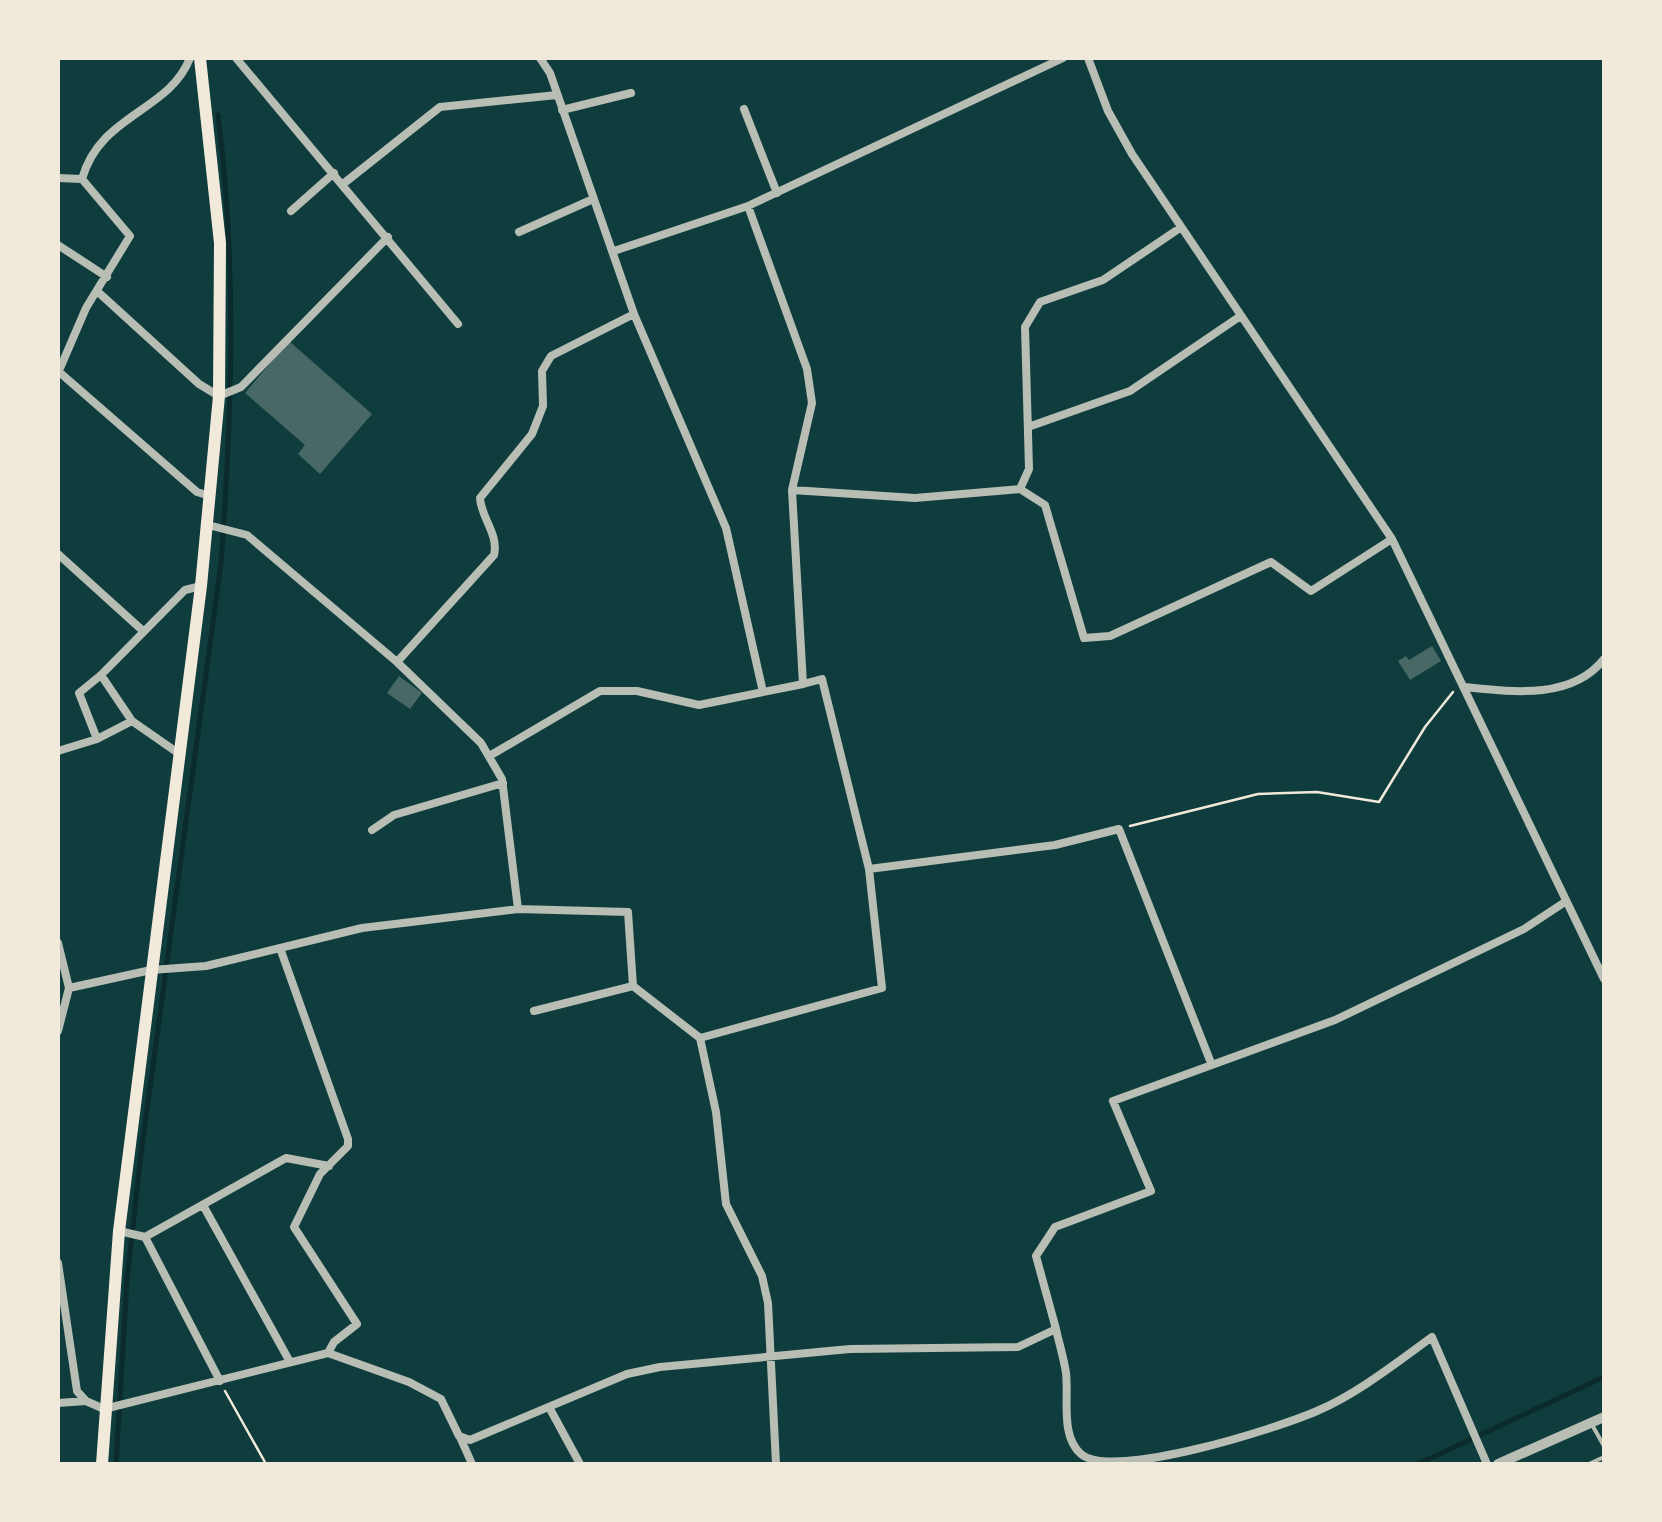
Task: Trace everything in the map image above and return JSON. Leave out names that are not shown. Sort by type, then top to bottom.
[{"type":"main road","points":[[102,1464],[119,1231],[201,586],[219,396],[220,243],[200,58]]},
{"type":"street","points":[[82,179],[89,155],[111,128],[184,75],[190,58]]},
{"type":"street","points":[[236,58],[458,324]]},
{"type":"street","points":[[540,58],[557,95],[634,314],[726,528],[763,692]]},
{"type":"street","points":[[614,251],[748,206],[1063,58]]},
{"type":"street","points":[[1100,58],[1089,60],[1108,111],[1180,228],[1392,539],[1604,979]]},
{"type":"street","points":[[562,110],[631,94]]},
{"type":"street","points":[[343,184],[440,107],[557,95]]},
{"type":"street","points":[[744,109],[777,193]]},
{"type":"street","points":[[290,211],[334,173]]},
{"type":"street","points":[[58,178],[82,179],[130,236],[58,372],[197,492],[210,496]]},
{"type":"street","points":[[519,232],[591,200]]},
{"type":"street","points":[[748,206],[807,369],[812,403],[792,490],[803,684]]},
{"type":"street","points":[[792,490],[914,498],[998,494],[1020,488],[1029,469],[1025,327],[1040,302],[1103,280],[1180,228]]},
{"type":"street","points":[[98,291],[199,384],[219,396],[242,387],[388,237]]},
{"type":"street","points":[[58,245],[106,277]]},
{"type":"street","points":[[397,662],[494,555],[496,546],[480,512],[480,498],[532,434],[543,406],[542,371],[551,356],[634,314]]},
{"type":"street","points":[[1028,427],[1130,391],[1239,316]]},
{"type":"street","points":[[1020,488],[1045,505],[1084,638],[1110,636],[1272,562],[1311,591],[1392,539]]},
{"type":"street","points":[[208,525],[247,535],[397,662],[490,754],[503,783],[518,909]]},
{"type":"street","points":[[58,554],[142,630]]},
{"type":"street","points":[[97,739],[80,693],[185,590],[201,586]]},
{"type":"street","points":[[1465,687],[1510,692],[1576,684],[1604,659]]},
{"type":"street","points":[[101,675],[132,721],[178,753]]},
{"type":"street","points":[[490,754],[600,691],[637,692],[699,705],[822,679],[869,869],[882,988],[700,1038]]},
{"type":"street","points":[[58,751],[97,739],[132,721]]},
{"type":"street","points":[[372,830],[394,814],[503,783]]},
{"type":"street","points":[[869,869],[1055,845],[1119,829],[1212,1064]]},
{"type":"street","points":[[1488,1464],[1432,1338],[1317,1411],[1188,1450],[1123,1463],[1080,1453],[1069,1436],[1066,1372],[1036,1256],[1056,1227],[1151,1191],[1113,1101],[1336,1020],[1524,930],[1566,902]]},
{"type":"street","points":[[68,988],[151,970],[206,966],[362,928],[518,909],[628,912],[633,986],[700,1038],[716,1112],[726,1204],[762,1276],[772,1354],[776,1464]]},
{"type":"street","points":[[58,946],[68,988],[58,1030]]},
{"type":"street","points":[[280,948],[348,1140],[348,1146],[329,1166],[294,1227],[357,1324],[334,1342],[328,1353]]},
{"type":"street","points":[[534,1010],[633,986]]},
{"type":"street","points":[[119,1231],[145,1237],[286,1158],[329,1166]]},
{"type":"street","points":[[204,1207],[290,1362]]},
{"type":"street","points":[[145,1237],[220,1381]]},
{"type":"street","points":[[58,1263],[77,1391],[86,1401],[104,1409],[328,1353],[410,1382],[442,1400],[472,1464]]},
{"type":"street","points":[[459,1436],[470,1440],[627,1374],[772,1354],[1018,1346],[1056,1329]]},
{"type":"street","points":[[58,1403],[86,1401]]},
{"type":"street","points":[[549,1407],[580,1464]]},
{"type":"street","points":[[1498,1464],[1604,1417]]},
{"type":"street","points":[[1188,1450],[1188,1464]]},
{"type":"lane","points":[[1591,1423],[1604,1446]]},
{"type":"lane","points":[[1589,1464],[1604,1457]]},
{"type":"path","points":[[1119,829],[1258,794],[1316,792],[1380,802],[1425,727],[1457,687],[1465,687]]},
{"type":"path","points":[[220,1381],[266,1464]]},
{"type":"building","points":[[289,341],[372,414],[320,474],[298,454],[305,445],[245,393]]},
{"type":"building","points":[[1432,646],[1441,661],[1410,680],[1398,661],[1406,656],[1409,660]]},
{"type":"building","points":[[399,676],[422,693],[410,709],[387,693]]},
{"type":"waterway","points":[[116,1464],[127,1280],[141,1154],[221,563],[231,339],[228,227],[218,115]]},
{"type":"waterway","points":[[1418,1464],[1604,1377]]}]
